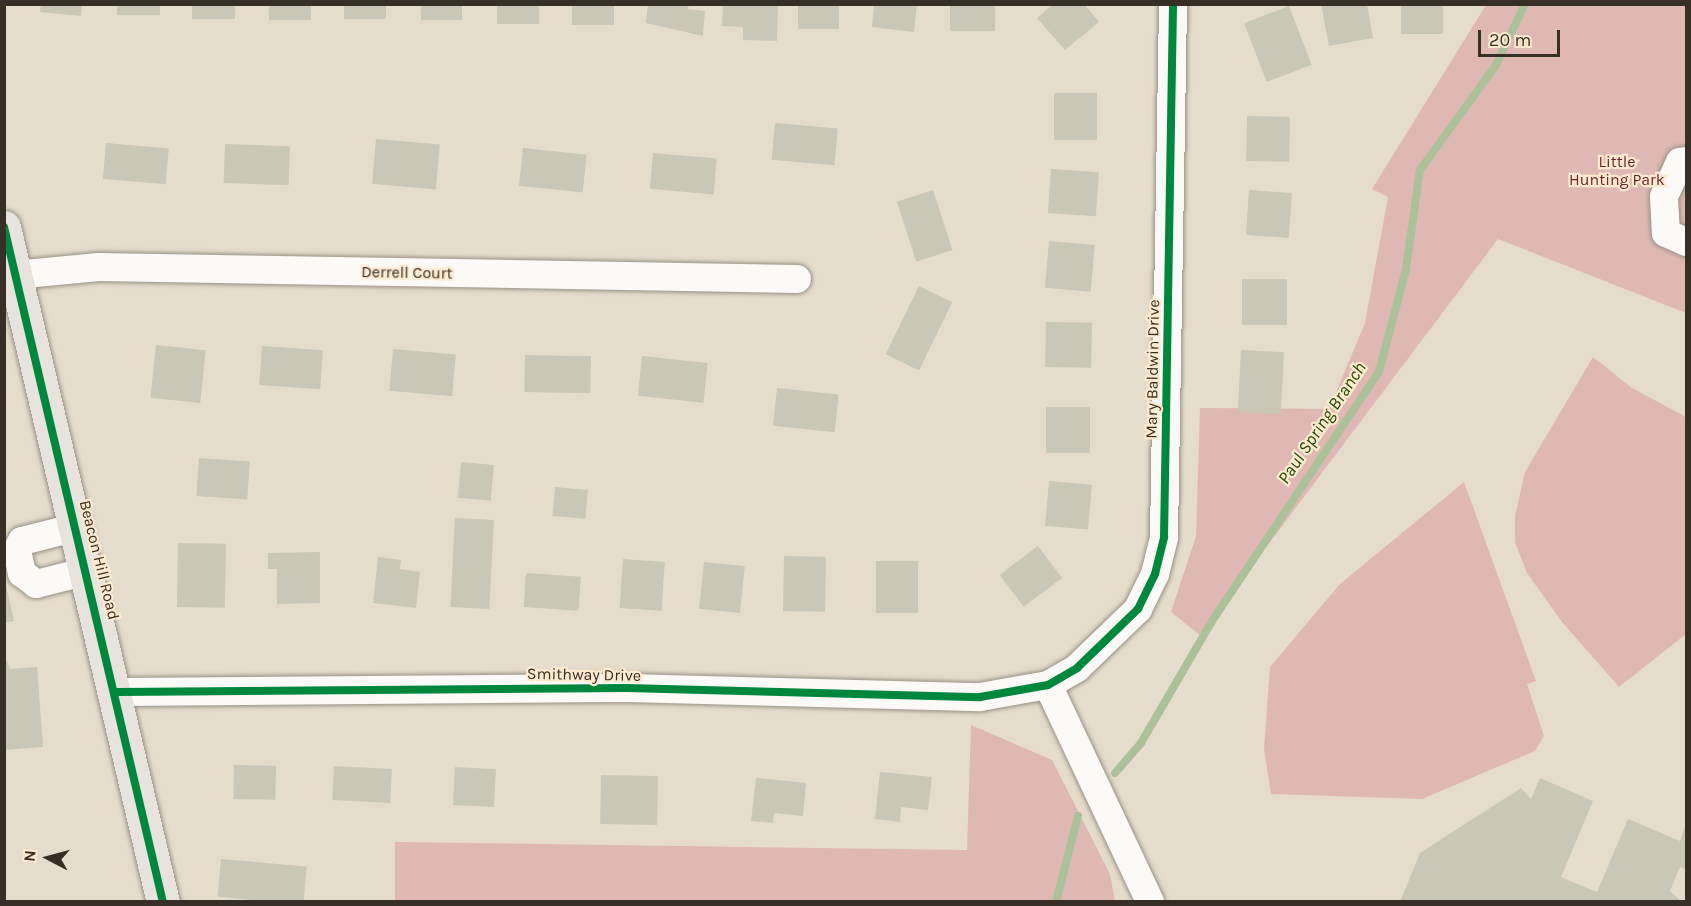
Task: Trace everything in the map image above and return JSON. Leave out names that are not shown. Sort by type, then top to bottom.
[{"type":"main road","name":"Beacon Hill Road","points":[[4,227],[10,275],[118,692],[163,902]]},
{"type":"street","name":"Mary Baldwin Drive","points":[[1048,685],[1104,647],[1138,609],[1155,574],[1164,537],[1173,4]]},
{"type":"street","points":[[1686,160],[1680,162],[1664,197],[1666,233],[1686,242]]},
{"type":"street","name":"Derrell Court","points":[[10,275],[99,267],[797,279]]},
{"type":"street","points":[[77,527],[13,536],[28,582],[50,583],[88,571]]},
{"type":"street","name":"Smithway Drive","points":[[118,692],[557,688],[980,697],[1048,685]]},
{"type":"street","points":[[1048,685],[1150,902]]},
{"type":"green space","name":"Little Hunting Park","points":[[1486,5],[1686,5],[1686,313],[1498,239],[1200,635],[1171,612],[1196,536],[1200,408],[1329,409],[1365,323],[1388,197],[1372,189]]},
{"type":"green space","points":[[1593,357],[1632,388],[1686,417],[1686,634],[1619,687],[1562,622],[1527,573],[1515,542],[1515,516],[1525,472]]},
{"type":"green space","points":[[1464,482],[1536,681],[1527,684],[1544,736],[1535,751],[1422,799],[1271,794],[1264,749],[1270,667],[1340,584]]},
{"type":"green space","points":[[971,725],[1052,760],[1110,874],[1115,901],[395,901],[395,842],[967,850]]},
{"type":"building","points":[[41,4],[82,4],[81,16],[40,12]]},
{"type":"building","points":[[117,4],[160,4],[160,15],[117,15]]},
{"type":"building","points":[[269,4],[311,4],[311,20],[269,20]]},
{"type":"building","points":[[344,4],[386,4],[386,19],[344,19]]},
{"type":"building","points":[[421,4],[462,4],[462,20],[421,20]]},
{"type":"building","points":[[497,4],[539,4],[539,24],[497,24]]},
{"type":"building","points":[[648,4],[689,4],[688,9],[705,11],[703,36],[646,23]]},
{"type":"building","points":[[723,4],[778,4],[777,41],[743,40],[743,27],[722,26]]},
{"type":"building","points":[[874,4],[917,4],[914,32],[872,27]]},
{"type":"building","points":[[950,4],[995,4],[995,31],[950,31]]},
{"type":"building","points":[[1053,4],[1084,4],[1099,22],[1065,50],[1037,18]]},
{"type":"building","points":[[1321,4],[1367,4],[1373,38],[1329,46]]},
{"type":"building","points":[[1401,4],[1443,4],[1443,34],[1401,34]]},
{"type":"building","points":[[192,5],[235,5],[235,19],[192,19]]},
{"type":"building","points":[[572,5],[614,5],[614,25],[572,25]]},
{"type":"building","points":[[798,5],[839,5],[839,29],[798,29]]},
{"type":"building","points":[[1289,6],[1312,65],[1267,82],[1244,23]]},
{"type":"building","points":[[1054,93],[1097,93],[1097,140],[1054,140]]},
{"type":"building","points":[[1247,116],[1290,117],[1289,162],[1246,161]]},
{"type":"building","points":[[775,123],[838,128],[835,165],[772,160]]},
{"type":"building","points":[[376,139],[440,145],[436,189],[372,184]]},
{"type":"building","points":[[106,143],[169,148],[166,184],[103,179]]},
{"type":"building","points":[[225,144],[290,146],[289,185],[224,183]]},
{"type":"building","points":[[523,148],[587,155],[583,192],[519,186]]},
{"type":"building","points":[[653,153],[717,159],[714,194],[650,189]]},
{"type":"building","points":[[1051,169],[1099,172],[1096,216],[1048,213]]},
{"type":"building","points":[[933,190],[952,250],[916,262],[897,202]]},
{"type":"building","points":[[1249,190],[1292,193],[1289,238],[1246,235]]},
{"type":"building","points":[[1049,241],[1095,245],[1091,292],[1045,288]]},
{"type":"building","points":[[1242,279],[1287,279],[1287,325],[1242,325]]},
{"type":"building","points":[[919,286],[952,302],[919,371],[886,354]]},
{"type":"building","points":[[1046,322],[1092,323],[1091,368],[1045,367]]},
{"type":"building","points":[[156,345],[206,350],[200,403],[150,398]]},
{"type":"building","points":[[262,346],[323,350],[320,389],[259,385]]},
{"type":"building","points":[[393,349],[456,354],[452,396],[389,391]]},
{"type":"building","points":[[1241,350],[1284,352],[1281,414],[1238,412]]},
{"type":"building","points":[[525,355],[591,356],[590,393],[524,392]]},
{"type":"building","points":[[642,356],[708,363],[703,403],[638,396]]},
{"type":"building","points":[[777,388],[839,394],[835,432],[773,426]]},
{"type":"building","points":[[1046,407],[1090,407],[1090,453],[1046,453]]},
{"type":"building","points":[[199,458],[250,462],[247,499],[196,496]]},
{"type":"building","points":[[461,462],[494,465],[491,501],[458,498]]},
{"type":"building","points":[[1049,481],[1092,485],[1088,530],[1045,526]]},
{"type":"building","points":[[555,487],[588,490],[585,519],[552,516]]},
{"type":"building","points":[[455,518],[494,520],[489,609],[450,607]]},
{"type":"building","points":[[178,543],[226,544],[225,608],[177,607]]},
{"type":"building","points":[[1038,546],[1062,578],[1024,607],[1000,575]]},
{"type":"building","points":[[320,552],[320,603],[277,604],[277,569],[268,569],[268,553]]},
{"type":"building","points":[[784,556],[826,557],[825,612],[783,611]]},
{"type":"building","points":[[378,557],[401,560],[400,569],[420,572],[416,608],[373,603]]},
{"type":"building","points":[[623,559],[665,562],[661,611],[620,608]]},
{"type":"building","points":[[876,561],[918,561],[918,613],[876,613]]},
{"type":"building","points":[[704,562],[745,566],[740,613],[699,609]]},
{"type":"building","points":[[526,573],[581,577],[578,611],[524,607]]},
{"type":"building","points":[[4,577],[14,621],[4,623]]},
{"type":"building","points":[[4,654],[10,669],[37,667],[43,747],[4,750]]},
{"type":"building","points":[[234,765],[276,766],[275,800],[233,799]]},
{"type":"building","points":[[334,766],[392,769],[390,803],[332,800]]},
{"type":"building","points":[[455,767],[496,769],[494,807],[453,805]]},
{"type":"building","points":[[880,772],[932,777],[928,810],[901,807],[900,822],[875,819]]},
{"type":"building","points":[[601,775],[658,776],[657,825],[600,824]]},
{"type":"building","points":[[756,778],[806,783],[803,816],[774,813],[773,823],[751,821]]},
{"type":"building","points":[[1540,778],[1593,801],[1561,877],[1597,892],[1628,819],[1680,841],[1686,824],[1686,870],[1680,867],[1670,891],[1682,902],[1400,902],[1420,853],[1521,788],[1531,799]]},
{"type":"building","points":[[221,859],[307,866],[304,902],[218,897]]},
{"type":"waterway","name":"Paul Spring Branch","points":[[1115,773],[1141,743],[1212,621],[1379,372],[1406,269],[1420,170],[1496,65],[1525,4]]},
{"type":"waterway","name":"Paul Spring Branch","points":[[1056,902],[1078,816]]},
{"type":"cycle path","points":[[118,692],[627,688],[980,697],[1048,685],[1077,668],[1138,609],[1155,574],[1164,537],[1173,4]]},
{"type":"cycle path","points":[[4,227],[163,902]]}]
